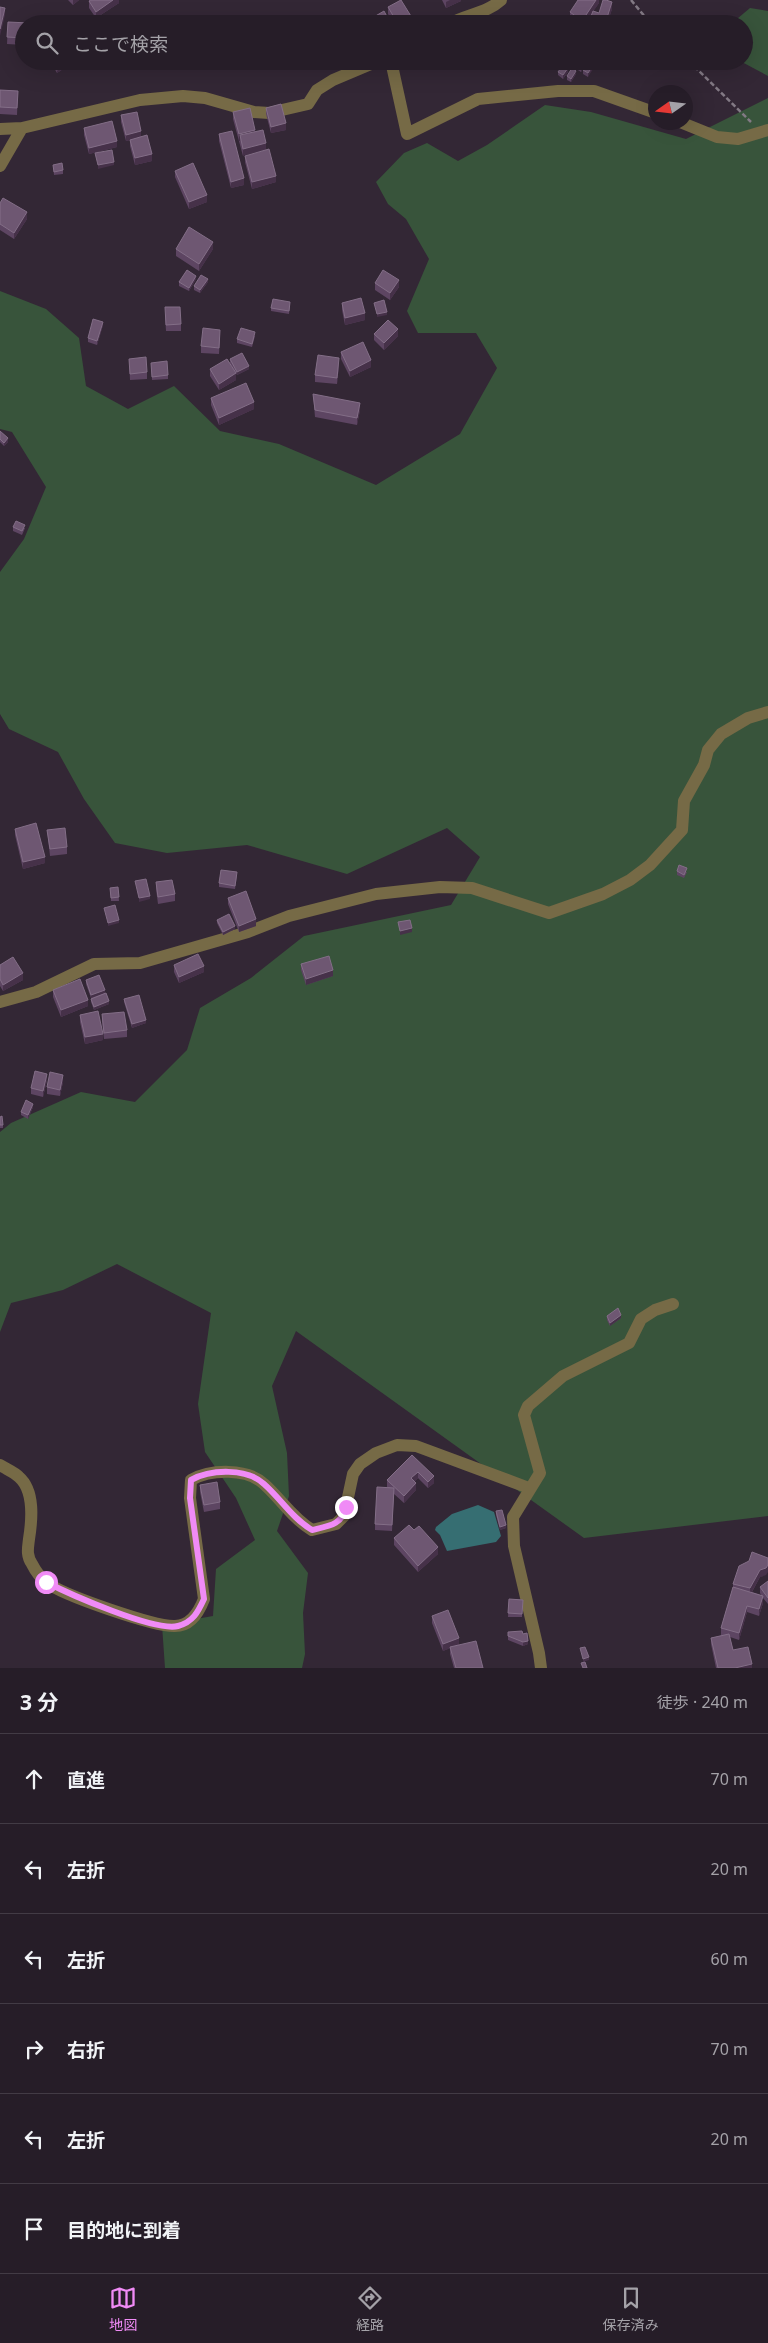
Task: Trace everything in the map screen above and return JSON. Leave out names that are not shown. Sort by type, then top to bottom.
[{"type":"street","points":[[469,15],[491,9],[502,0]]},
{"type":"street","points":[[0,129],[22,128],[140,100],[183,96],[205,98],[254,112],[270,113],[308,104],[317,90],[332,80],[356,70]]},
{"type":"street","points":[[393,70],[407,134],[478,99],[558,91],[594,90],[648,110]]},
{"type":"street","points":[[693,127],[716,136],[738,139],[765,131]]},
{"type":"street","points":[[0,166],[22,128]]},
{"type":"street","points":[[0,1002],[36,992],[94,964],[140,962],[248,932],[289,916],[376,894],[440,887],[472,888],[549,913],[603,894],[630,880],[650,865],[682,830],[684,801],[704,766],[708,750],[721,734],[748,718],[768,712]]},
{"type":"street","points":[[541,1668],[514,1546],[513,1517],[529,1488],[540,1473],[524,1416],[528,1406],[563,1376],[629,1343],[641,1320],[654,1310],[673,1304]]},
{"type":"street","points":[[0,1465],[20,1478],[28,1491],[33,1518],[27,1553],[32,1564],[46,1582],[63,1591],[148,1622],[176,1626],[190,1621],[198,1612],[204,1599],[190,1498],[191,1480],[202,1474],[228,1470],[262,1482],[300,1522],[312,1530],[336,1524],[344,1516],[353,1474],[360,1464],[376,1453],[397,1445],[416,1446],[529,1488]]},
{"type":"path","points":[[631,0],[644,15]]},
{"type":"path","points":[[699,70],[765,131]]},
{"type":"shaded area","points":[[750,8],[768,11],[768,76],[753,68],[753,15],[742,15]]},
{"type":"shaded area","points":[[768,98],[768,1516],[584,1538],[296,1331],[272,1386],[287,1453],[289,1496],[277,1531],[308,1573],[303,1613],[305,1654],[302,1668],[165,1668],[162,1625],[213,1616],[216,1569],[255,1540],[236,1498],[205,1452],[198,1404],[211,1313],[117,1264],[63,1290],[11,1303],[0,1332],[0,1132],[11,1123],[81,1092],[135,1102],[187,1050],[200,1008],[251,978],[304,936],[451,905],[480,857],[447,828],[347,874],[247,845],[167,853],[115,843],[84,799],[58,752],[9,729],[0,714],[0,572],[24,539],[46,487],[12,432],[0,429],[0,291],[46,309],[79,338],[86,386],[128,409],[174,386],[220,431],[279,444],[376,485],[460,434],[497,368],[476,333],[418,333],[407,311],[429,259],[406,219],[388,204],[376,182],[404,153],[427,143],[458,161],[487,145],[545,105],[591,112],[648,128],[648,130],[686,139]]},
{"type":"shaded area","points":[[478,1505],[494,1512],[501,1536],[496,1542],[447,1551],[440,1535],[435,1530],[436,1527],[452,1514]]},
{"type":"building","points":[[113,0],[96,12],[89,1]]},
{"type":"building","points":[[401,0],[410,15],[393,15],[388,7]]},
{"type":"building","points":[[578,0],[596,0],[586,15],[574,15],[570,12]]},
{"type":"building","points":[[603,0],[612,2],[608,15],[591,15],[593,11],[599,13]]},
{"type":"building","points":[[0,7],[5,8],[0,29]]},
{"type":"building","points":[[384,11],[386,15],[377,15]]},
{"type":"building","points":[[8,22],[15,22],[15,37],[7,37]]},
{"type":"building","points":[[559,70],[567,70],[563,75],[558,72]]},
{"type":"building","points":[[571,70],[576,71],[571,79],[567,76]]},
{"type":"building","points":[[0,90],[18,91],[17,108],[0,107]]},
{"type":"building","points":[[281,104],[286,123],[271,127],[266,108]]},
{"type":"building","points":[[250,108],[255,130],[239,134],[233,112]]},
{"type":"building","points":[[137,112],[141,131],[126,135],[121,115]]},
{"type":"building","points":[[112,121],[117,141],[89,148],[84,128]]},
{"type":"building","points":[[263,130],[266,143],[243,149],[240,135]]},
{"type":"building","points":[[232,131],[244,178],[231,182],[219,134]]},
{"type":"building","points":[[147,135],[152,154],[135,158],[130,140]]},
{"type":"building","points":[[269,149],[276,176],[252,182],[245,156]]},
{"type":"building","points":[[112,150],[114,162],[98,165],[95,153]]},
{"type":"building","points":[[62,163],[63,170],[54,172],[53,165]]},
{"type":"building","points":[[193,163],[207,195],[189,202],[175,171]]},
{"type":"building","points":[[3,198],[27,212],[14,233],[0,224],[0,203]]},
{"type":"building","points":[[189,227],[213,242],[199,264],[176,249]]},
{"type":"building","points":[[187,270],[196,276],[189,288],[179,282]]},
{"type":"building","points":[[383,270],[399,280],[390,293],[375,283]]},
{"type":"building","points":[[201,275],[208,279],[200,290],[194,286]]},
{"type":"building","points":[[361,298],[365,313],[345,318],[342,303]]},
{"type":"building","points":[[273,299],[290,302],[289,311],[271,308]]},
{"type":"building","points":[[384,300],[387,312],[377,314],[374,303]]},
{"type":"building","points":[[165,307],[180,307],[181,324],[166,325]]},
{"type":"building","points":[[93,319],[103,322],[97,341],[88,338]]},
{"type":"building","points":[[388,320],[398,329],[384,343],[374,334]]},
{"type":"building","points":[[203,328],[220,330],[219,348],[201,346]]},
{"type":"building","points":[[241,328],[255,332],[252,344],[237,339]]},
{"type":"building","points":[[363,342],[371,360],[350,371],[341,352]]},
{"type":"building","points":[[242,353],[249,366],[237,372],[230,359]]},
{"type":"building","points":[[318,355],[339,358],[337,378],[315,375]]},
{"type":"building","points":[[146,357],[147,372],[130,374],[129,359]]},
{"type":"building","points":[[227,359],[236,373],[219,384],[210,369]]},
{"type":"building","points":[[167,361],[168,375],[152,377],[151,363]]},
{"type":"building","points":[[246,383],[254,402],[219,418],[211,398]]},
{"type":"building","points":[[313,394],[360,403],[357,418],[315,410]]},
{"type":"building","points":[[0,431],[8,438],[4,443],[0,439]]},
{"type":"building","points":[[16,521],[25,525],[22,531],[13,527]]},
{"type":"building","points":[[36,823],[45,857],[23,862],[15,829]]},
{"type":"building","points":[[65,828],[67,847],[50,849],[47,830]]},
{"type":"building","points":[[679,865],[687,868],[684,875],[677,871]]},
{"type":"building","points":[[221,870],[237,872],[235,886],[219,883]]},
{"type":"building","points":[[146,879],[150,896],[139,898],[135,881]]},
{"type":"building","points":[[172,880],[175,894],[158,897],[156,882]]},
{"type":"building","points":[[118,887],[119,897],[111,898],[110,888]]},
{"type":"building","points":[[246,891],[256,919],[239,926],[228,898]]},
{"type":"building","points":[[115,905],[119,920],[108,923],[104,908]]},
{"type":"building","points":[[229,914],[235,926],[223,932],[217,920]]},
{"type":"building","points":[[410,920],[412,928],[400,931],[398,922]]},
{"type":"building","points":[[198,954],[204,966],[179,977],[174,965]]},
{"type":"building","points":[[329,956],[333,970],[306,979],[301,964]]},
{"type":"building","points":[[13,957],[23,973],[3,985],[0,979],[0,965]]},
{"type":"building","points":[[99,975],[105,990],[91,995],[86,980]]},
{"type":"building","points":[[80,979],[88,1000],[61,1010],[53,990]]},
{"type":"building","points":[[106,993],[109,1001],[94,1007],[91,999]]},
{"type":"building","points":[[139,995],[146,1020],[132,1024],[124,999]]},
{"type":"building","points":[[98,1011],[103,1034],[85,1037],[80,1015]]},
{"type":"building","points":[[124,1012],[127,1030],[104,1033],[102,1014]]},
{"type":"building","points":[[35,1071],[47,1074],[43,1091],[31,1088]]},
{"type":"building","points":[[50,1072],[63,1075],[60,1090],[47,1087]]},
{"type":"building","points":[[26,1100],[33,1104],[28,1115],[21,1112]]},
{"type":"building","points":[[2,1116],[3,1125],[0,1125],[0,1117]]},
{"type":"building","points":[[618,1308],[621,1315],[610,1323],[607,1316]]},
{"type":"building","points":[[412,1455],[434,1476],[428,1482],[418,1472],[411,1478],[416,1483],[404,1496],[387,1480]]},
{"type":"building","points":[[217,1482],[220,1502],[204,1505],[200,1485]]},
{"type":"building","points":[[377,1487],[394,1488],[392,1525],[375,1524]]},
{"type":"building","points":[[502,1510],[506,1525],[500,1527],[496,1511]]},
{"type":"building","points":[[409,1525],[414,1530],[419,1526],[438,1547],[418,1566],[394,1538]]},
{"type":"building","points":[[752,1552],[768,1558],[768,1565],[760,1570],[750,1588],[733,1584],[739,1566],[749,1561]]},
{"type":"building","points":[[768,1581],[768,1598],[760,1587]]},
{"type":"building","points":[[733,1587],[763,1596],[759,1609],[747,1606],[739,1633],[721,1628]]},
{"type":"building","points":[[509,1599],[523,1600],[522,1614],[508,1613]]},
{"type":"building","points":[[448,1610],[459,1638],[443,1644],[432,1616]]},
{"type":"building","points":[[522,1631],[523,1634],[527,1633],[528,1641],[523,1642],[508,1636],[508,1632]]},
{"type":"building","points":[[729,1634],[733,1650],[748,1647],[752,1664],[735,1668],[718,1668],[711,1638]]},
{"type":"building","points":[[476,1641],[483,1668],[456,1668],[450,1647]]},
{"type":"building","points":[[585,1647],[589,1657],[583,1659],[580,1648]]},
{"type":"building","points":[[585,1662],[587,1668],[583,1668],[581,1663]]},
{"type":"route","points":[[46,1582],[63,1591],[148,1622],[176,1626],[190,1621],[198,1612],[204,1599],[190,1498],[191,1480],[202,1474],[228,1470],[262,1482],[300,1522],[312,1530],[336,1524],[344,1516],[346,1507]]}]
